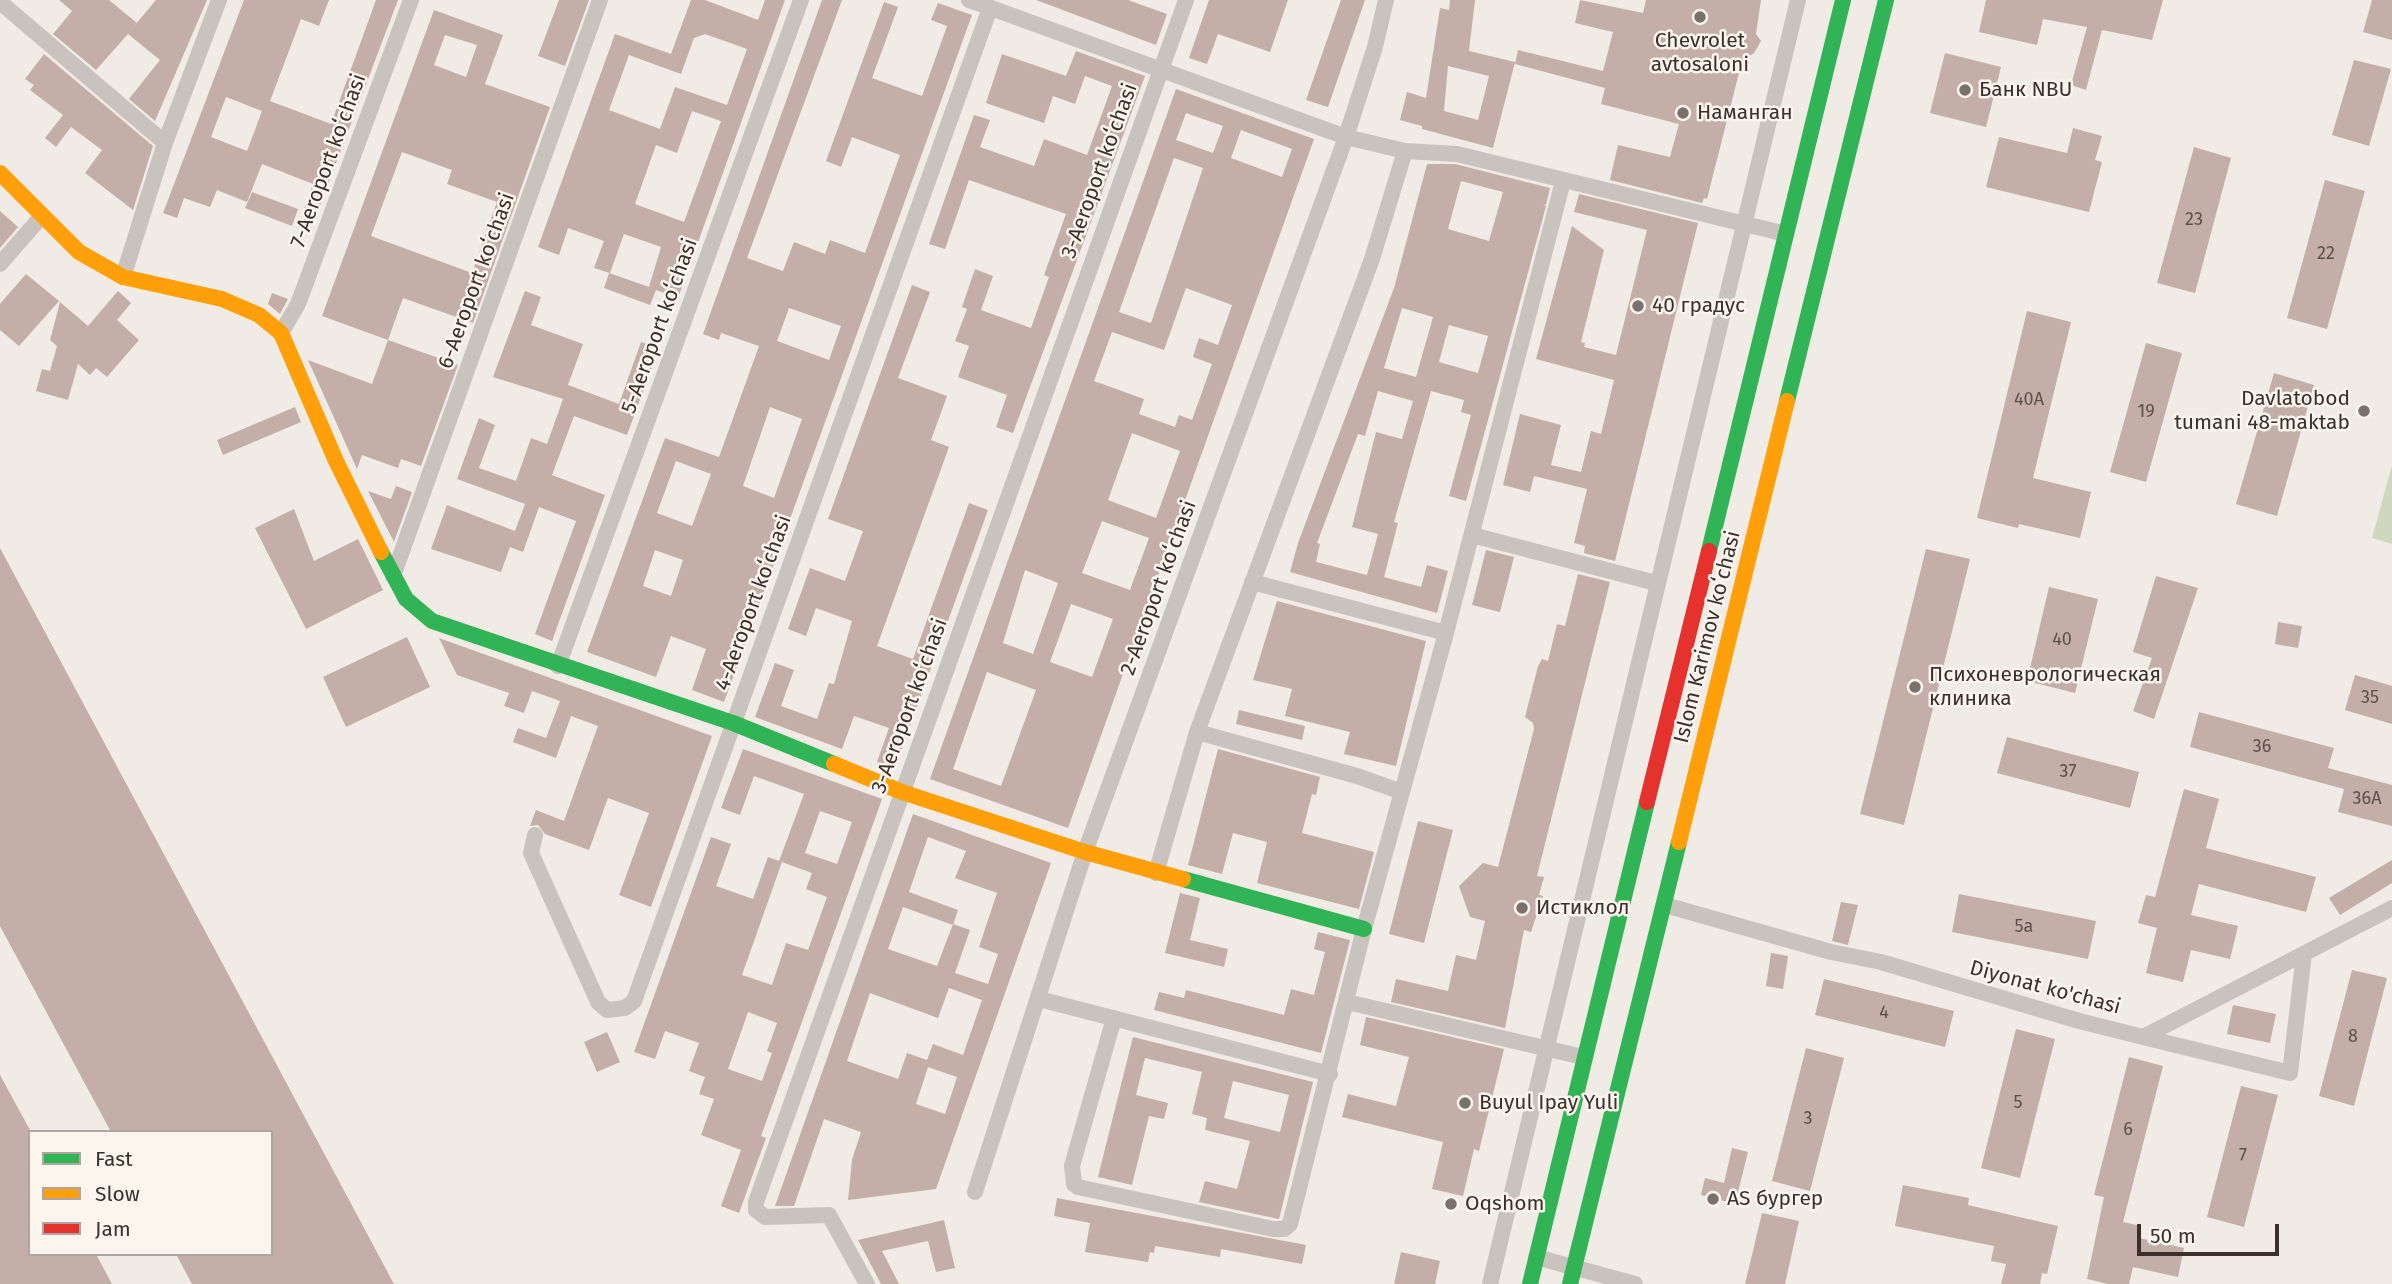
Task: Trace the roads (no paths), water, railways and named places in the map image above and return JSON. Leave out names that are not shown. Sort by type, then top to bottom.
[{"type":"main road","name":"Islom Karimov koʻchasi","points":[[1530,1284],[1843,0]]},
{"type":"main road","name":"Islom Karimov koʻchasi","points":[[1570,1284],[1886,0]]},
{"type":"main road","points":[[0,173],[79,252],[123,277],[222,299],[259,315],[281,333],[336,461],[393,576],[406,599],[432,621],[558,666],[733,723],[902,792],[1085,852],[1364,929]]},
{"type":"street","name":"7-Aeroport koʻchasi","points":[[281,333],[298,304],[411,0]]},
{"type":"street","name":"6-Aeroport koʻchasi","points":[[393,576],[600,0]]},
{"type":"street","name":"5-Aeroport koʻchasi","points":[[558,666],[801,0]]},
{"type":"street","points":[[969,0],[1346,137],[1405,151],[1457,154],[1786,233]]},
{"type":"street","name":"3-Aeroport koʻchasi","points":[[867,1284],[832,1217],[824,1214],[765,1217],[756,1210],[756,1202],[1159,69],[1186,0]]},
{"type":"street","name":"2-Aeroport koʻchasi","points":[[975,1192],[1085,852],[1346,137],[1375,47],[1386,0]]},
{"type":"street","points":[[1490,1284],[1798,0]]},
{"type":"street","points":[[123,277],[165,143],[218,1]]},
{"type":"street","points":[[0,2],[165,143]]},
{"type":"street","name":"4-Aeroport koʻchasi","points":[[535,835],[531,853],[598,1002],[607,1010],[625,1009],[634,1001],[990,8]]},
{"type":"street","points":[[1156,873],[1197,732],[1372,259],[1405,151]]},
{"type":"street","points":[[1114,1018],[1072,1166],[1072,1178],[1078,1187],[1273,1229],[1284,1229],[1294,1214],[1364,929],[1446,633],[1563,181]]},
{"type":"street","points":[[0,264],[42,216]]},
{"type":"street","points":[[1472,535],[1656,583]]},
{"type":"street","points":[[1252,582],[1446,633]]},
{"type":"street","points":[[1197,732],[1356,776],[1402,792]]},
{"type":"street","name":"Diyonat ko'chasi","points":[[1665,905],[1831,952],[1881,962],[2078,1021],[2143,1037],[2392,908]]},
{"type":"street","points":[[2143,1037],[2290,1073],[2304,954]]},
{"type":"street","points":[[1039,999],[1330,1074]]},
{"type":"street","points":[[1346,1002],[1583,1058]]},
{"type":"street","points":[[1536,1257],[1635,1284]]},
{"type":"place","name":"Chevrolet avtosaloni","points":[[1700,17]]},
{"type":"place","name":"Банк NBU","points":[[1965,90]]},
{"type":"place","name":"Наманган","points":[[1683,113]]},
{"type":"place","name":"40 градус","points":[[1638,306]]},
{"type":"place","name":"Davlatobod tumani 48-maktab","points":[[2364,411]]},
{"type":"place","name":"Психоневрологическая клиника","points":[[1915,687]]},
{"type":"place","name":"Истиклол","points":[[1522,908]]},
{"type":"place","name":"Buyul Ipay Yuli","points":[[1465,1103]]},
{"type":"place","name":"AS бургер","points":[[1713,1199]]},
{"type":"place","name":"Oqshom","points":[[1451,1204]]}]
